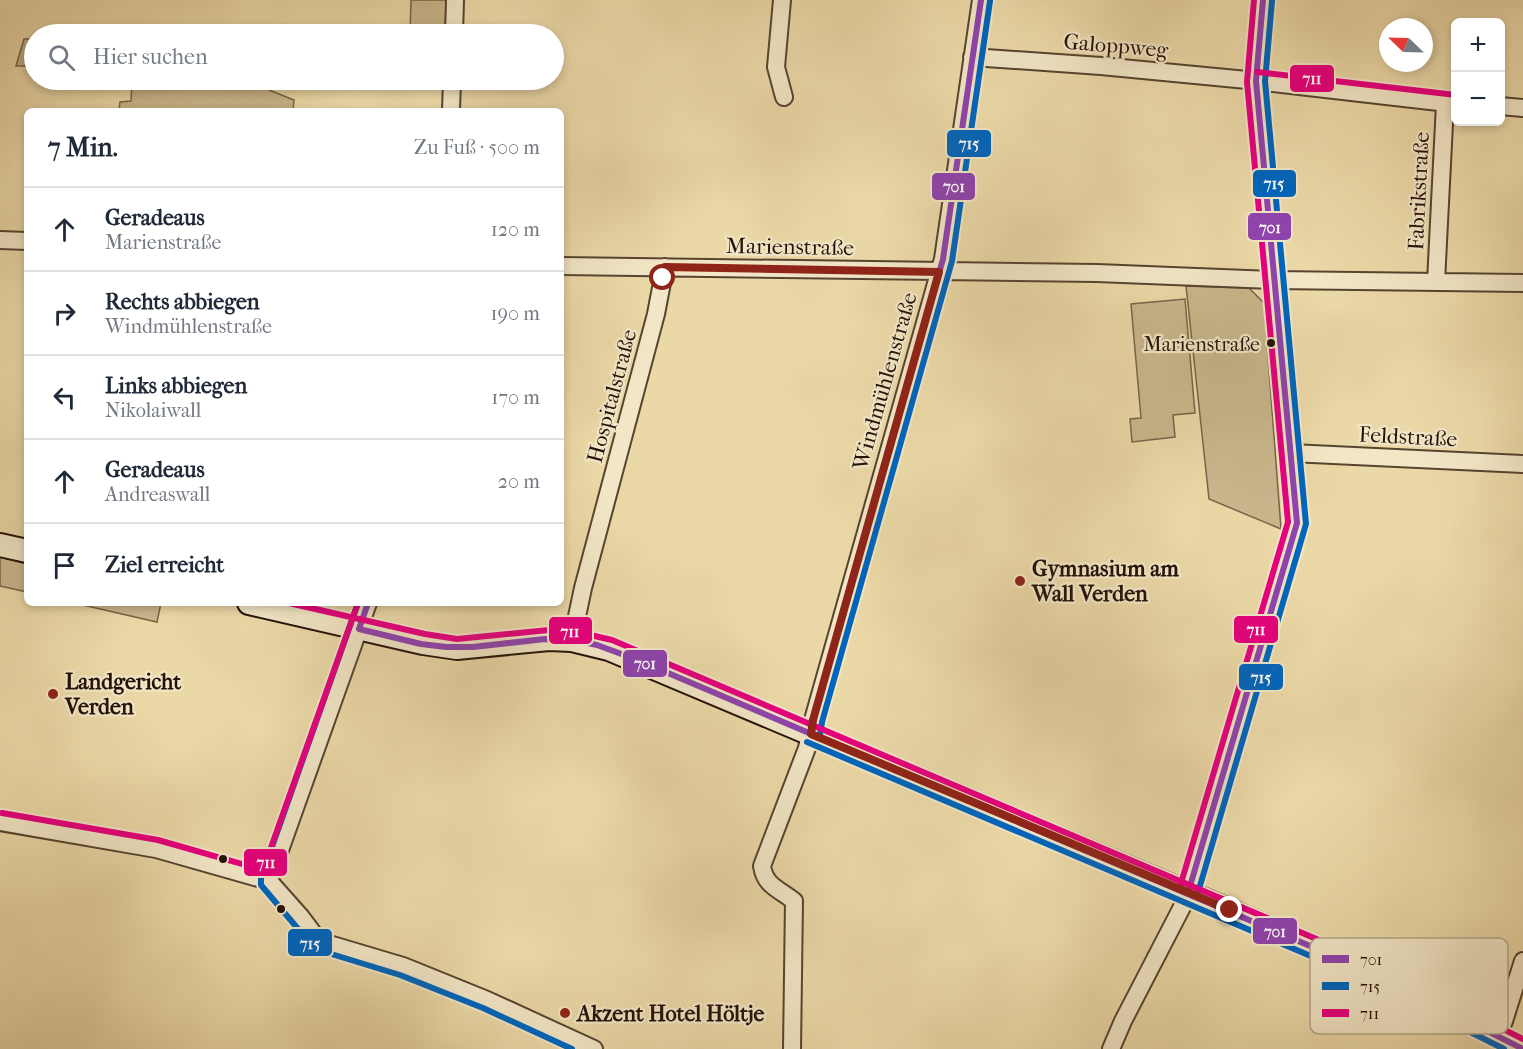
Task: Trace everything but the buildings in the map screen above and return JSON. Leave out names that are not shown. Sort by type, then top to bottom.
[{"type":"main road","points":[[0,545],[24,550]]},
{"type":"main road","points":[[262,606],[423,643],[457,648],[549,639],[591,644],[635,659],[1310,946]]},
{"type":"main road","points":[[1498,1035],[1523,1049]]},
{"type":"street","points":[[454,24],[455,0]]},
{"type":"street","points":[[782,0],[776,67],[784,98]]},
{"type":"street","name":"Windmühlenstraße","points":[[792,1049],[794,901],[770,885],[763,876],[762,866],[811,734],[819,698],[943,259],[981,0]]},
{"type":"street","points":[[1111,1049],[1188,893],[1297,523],[1256,81],[1263,0]]},
{"type":"street","name":"Galoppweg","points":[[972,57],[1101,66],[1256,81],[1450,104]]},
{"type":"street","points":[[451,108],[452,90]]},
{"type":"street","name":"Fabrikstraße","points":[[1436,282],[1450,104]]},
{"type":"street","points":[[1505,106],[1523,108]]},
{"type":"street","points":[[0,240],[24,241]]},
{"type":"street","name":"Marienstraße","points":[[564,266],[1096,273],[1274,280],[1523,283]]},
{"type":"street","name":"Hospitalstraße","points":[[572,640],[583,588],[656,314],[665,267]]},
{"type":"street","name":"Feldstraße","points":[[1291,453],[1523,464]]},
{"type":"street","points":[[268,881],[367,606]]},
{"type":"street","points":[[0,822],[156,849],[268,881],[301,917],[319,941],[403,966],[487,1000],[594,1049]]},
{"type":"street","points":[[1508,1008],[1523,961]]},
{"type":"shaded area","points":[[411,0],[446,0],[445,24],[410,24]]},
{"type":"shaded area","points":[[24,39],[24,66],[16,66]]},
{"type":"shaded area","points":[[132,90],[269,90],[294,100],[293,108],[119,108],[120,102],[131,101]]},
{"type":"shaded area","points":[[1186,286],[1249,288],[1264,303],[1281,529],[1209,499]]},
{"type":"shaded area","points":[[1185,299],[1195,413],[1173,415],[1175,437],[1132,442],[1130,419],[1141,418],[1131,304]]},
{"type":"shaded area","points":[[0,557],[24,563],[24,591],[0,586]]},
{"type":"shaded area","points":[[87,606],[160,606],[157,622]]},
{"type":"transit line","name":"701","points":[[811,734],[813,720],[943,259],[981,0]]},
{"type":"transit line","name":"711","points":[[1179,890],[1288,522],[1247,82],[1254,0]]},
{"type":"transit line","name":"701","points":[[1188,893],[1297,523],[1256,81],[1263,0]]},
{"type":"transit line","name":"715","points":[[820,735],[952,261],[990,1]]},
{"type":"transit line","name":"715","points":[[1197,896],[1306,524],[1265,81],[1272,1]]},
{"type":"transit line","name":"711","points":[[1257,72],[1451,94]]},
{"type":"transit line","name":"711","points":[[302,606],[457,639],[549,630],[573,631],[612,640],[1314,938]]},
{"type":"transit line","name":"715","points":[[357,606],[261,878],[261,885],[315,949],[400,975],[483,1008],[572,1049]]},
{"type":"transit line","name":"711","points":[[2,813],[158,840],[263,870],[357,606]]},
{"type":"transit line","name":"701","points":[[367,606],[359,629],[421,644],[473,647],[545,639],[574,640],[597,645],[635,659],[1310,946]]},
{"type":"transit line","name":"715","points":[[807,742],[1310,956]]},
{"type":"transit line","name":"711","points":[[1508,1031],[1523,1039]]},
{"type":"transit line","name":"715","points":[[1474,1034],[1504,1049]]},
{"type":"transit line","name":"701","points":[[1493,1034],[1523,1049]]},
{"type":"place","name":"Marienstraße","points":[[1271,343]]},
{"type":"place","name":"Gymnasium am Wall Verden","points":[[1020,581]]},
{"type":"place","name":"Landgericht Verden","points":[[53,694]]},
{"type":"place","name":"Akzent Hotel Höltje","points":[[565,1013]]},
{"type":"route","points":[[663,278],[665,267],[939,272],[813,720],[811,734],[1230,910]]}]
